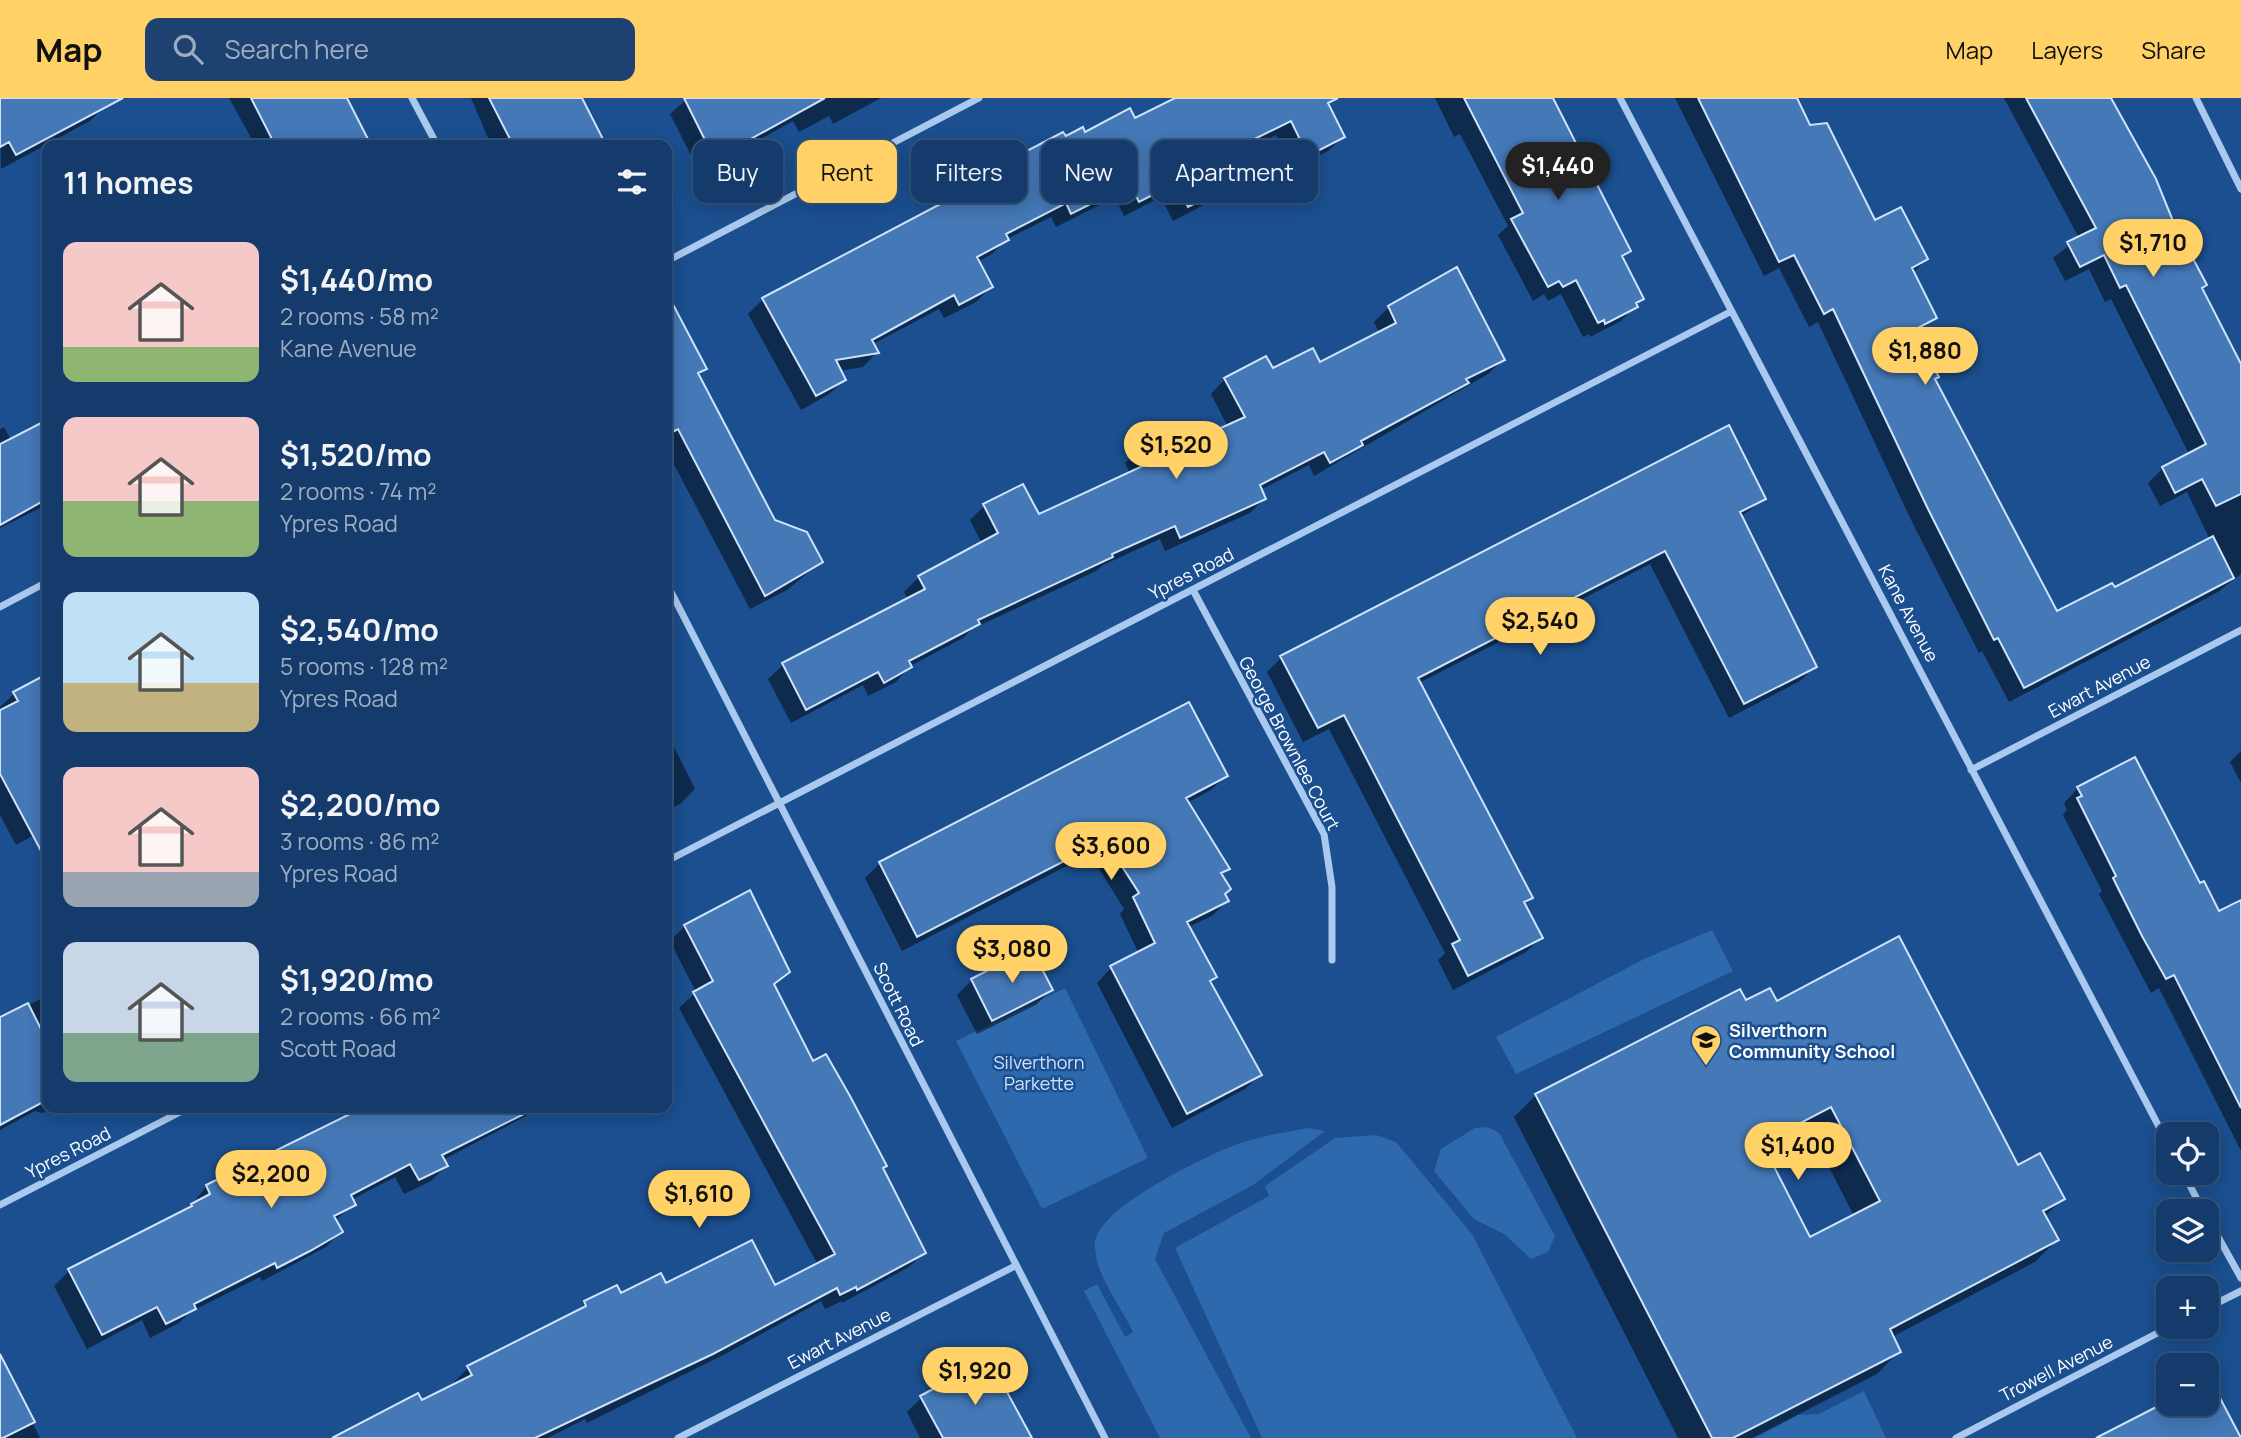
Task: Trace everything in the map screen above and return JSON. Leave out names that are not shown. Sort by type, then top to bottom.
[{"type":"street","points":[[412,98],[434,140]]},
{"type":"street","points":[[672,258],[979,98]]},
{"type":"street","name":"Kane Avenue","points":[[1620,98],[2156,1122]]},
{"type":"street","points":[[2196,98],[2241,190]]},
{"type":"street","name":"Ypres Road","points":[[672,858],[1730,312]]},
{"type":"street","points":[[0,607],[42,585]]},
{"type":"street","name":"George Brownlee Court","points":[[1193,590],[1324,834],[1332,887],[1332,960]]},
{"type":"street","name":"Scott Road","points":[[672,593],[1105,1438]]},
{"type":"street","name":"Ewart Avenue","points":[[1971,770],[2241,630]]},
{"type":"street","name":"Ypres Road","points":[[0,1205],[178,1113]]},
{"type":"street","points":[[2219,1239],[2241,1278]]},
{"type":"street","name":"Ewart Avenue","points":[[678,1438],[1015,1266]]},
{"type":"street","points":[[2219,1302],[2241,1291]]},
{"type":"street","name":"Trowell Avenue","points":[[1956,1438],[2156,1334]]},
{"type":"green space","points":[[1712,930],[1733,971],[1516,1074],[1496,1037],[1644,959]]},
{"type":"green space","name":"Silverthorn Parkette","points":[[1065,988],[1148,1158],[1042,1209],[956,1041]]},
{"type":"green space","points":[[1488,1127],[1499,1133],[1555,1236],[1548,1252],[1531,1259],[1504,1234],[1474,1219],[1434,1171],[1441,1149],[1475,1128]]},
{"type":"green space","points":[[1308,1128],[1325,1131],[1253,1185],[1164,1233],[1155,1259],[1251,1438],[1160,1438],[1084,1291],[1097,1284],[1125,1337],[1133,1332],[1099,1267],[1095,1244],[1099,1231],[1128,1202],[1192,1165],[1245,1142]]},
{"type":"green space","points":[[1376,1135],[1396,1142],[1472,1234],[1577,1438],[1262,1438],[1175,1248],[1269,1196],[1265,1186],[1335,1138]]},
{"type":"green space","points":[[1864,1391],[1886,1438],[1755,1438],[1798,1415],[1819,1414]]},
{"type":"building","points":[[0,98],[123,98],[16,155],[9,142],[0,147]]},
{"type":"building","points":[[251,98],[347,98],[368,140],[272,140]]},
{"type":"building","points":[[489,98],[582,98],[603,140],[510,140]]},
{"type":"building","points":[[684,98],[825,98],[749,140],[705,140]]},
{"type":"building","points":[[1175,98],[1338,98],[1328,103],[1345,137],[1318,151],[1318,140],[1300,140],[1291,121],[1252,140],[1151,140],[1151,196],[1139,202],[1137,140],[1048,140],[1063,132],[1066,136],[1083,127],[1085,132],[1130,108],[1135,118]]},
{"type":"building","points":[[1464,98],[1553,98],[1631,251],[1622,256],[1644,299],[1636,303],[1638,307],[1605,324],[1604,320],[1598,323],[1576,280],[1563,287],[1559,281],[1548,287],[1511,219],[1523,213]]},
{"type":"building","points":[[1698,98],[1797,98],[1810,125],[1827,123],[1875,220],[1901,207],[1928,259],[1912,268],[1937,318],[1914,330],[1939,377],[1935,379],[2057,611],[2112,583],[2115,587],[2213,536],[2234,578],[2024,688],[1998,638],[1994,640],[1833,309],[1824,314],[1794,255],[1779,262]]},
{"type":"building","points":[[2026,98],[2111,98],[2156,179],[2173,221],[2207,285],[2202,288],[2241,364],[2241,494],[2216,506],[2202,479],[2175,493],[2162,467],[2206,444],[2126,285],[2120,288],[2104,255],[2080,267],[2067,242],[2096,228]]},
{"type":"building","points":[[1041,144],[1041,203],[1066,203],[1006,234],[1009,240],[977,257],[993,287],[959,305],[954,295],[872,340],[879,353],[836,360],[846,380],[816,396],[762,298],[942,203],[1027,203],[1027,151]]},
{"type":"building","points":[[1066,203],[1093,203],[1071,214]]},
{"type":"building","points":[[1457,267],[1505,360],[1466,379],[1469,383],[1361,441],[1363,445],[1330,463],[1324,452],[1260,485],[1266,499],[1180,538],[1175,526],[1112,554],[1113,557],[978,620],[980,624],[909,661],[912,667],[884,683],[878,672],[806,710],[782,663],[925,589],[918,576],[998,533],[983,504],[1023,484],[1039,514],[1147,464],[1139,447],[1172,431],[1179,447],[1245,417],[1224,378],[1266,356],[1273,368],[1313,348],[1320,362],[1396,323],[1388,306]]},
{"type":"building","points":[[672,302],[707,369],[698,373],[775,520],[807,532],[823,562],[765,596],[678,429],[672,432]]},
{"type":"building","points":[[42,423],[42,502],[0,525],[0,444]]},
{"type":"building","points":[[1729,425],[1766,499],[1740,512],[1817,667],[1744,704],[1665,551],[1418,678],[1533,898],[1524,902],[1543,938],[1468,976],[1452,944],[1460,940],[1344,715],[1318,728],[1280,656]]},
{"type":"building","points":[[42,677],[42,853],[0,774],[0,710],[18,701],[13,692]]},
{"type":"building","points":[[1189,702],[1228,776],[1186,798],[1230,869],[1221,873],[1231,889],[1225,894],[1229,901],[1187,922],[1217,977],[1210,981],[1262,1075],[1187,1114],[1110,966],[1155,943],[1133,897],[1139,893],[1105,840],[917,937],[879,862]]},
{"type":"building","points":[[2135,757],[2200,883],[2204,881],[2219,911],[2241,900],[2241,1108],[2174,975],[2166,979],[2142,936],[2077,798],[2082,796],[2077,787]]},
{"type":"building","points":[[750,890],[790,972],[774,984],[813,1061],[826,1054],[850,1096],[887,1166],[883,1168],[926,1253],[857,1290],[856,1287],[840,1295],[837,1288],[713,1354],[535,1438],[332,1438],[418,1393],[422,1400],[472,1375],[467,1366],[586,1306],[584,1301],[617,1285],[621,1293],[661,1273],[666,1283],[752,1240],[775,1285],[835,1254],[693,992],[713,981],[684,925]]},
{"type":"building","points":[[1899,936],[2018,1165],[2040,1153],[2065,1199],[2043,1211],[2059,1240],[1890,1329],[1901,1352],[1733,1438],[1712,1438],[1535,1094],[1740,989],[1746,1000],[1770,988],[1777,1001]],"holes":[[[1831,1107],[1880,1201],[1810,1237],[1762,1143]]]},
{"type":"building","points":[[1031,948],[1053,990],[992,1021],[971,979]]},
{"type":"building","points":[[28,1003],[42,1031],[42,1103],[0,1125],[0,1017]]},
{"type":"building","points":[[352,1113],[526,1113],[442,1155],[448,1166],[419,1180],[410,1164],[351,1195],[356,1205],[334,1216],[343,1232],[310,1251],[277,1268],[275,1263],[194,1304],[196,1309],[166,1324],[157,1307],[102,1335],[68,1269],[192,1206],[191,1204],[210,1194],[206,1185]]},
{"type":"building","points":[[0,1354],[35,1422],[3,1438],[0,1438]]},
{"type":"building","points":[[989,1359],[1032,1438],[943,1438],[920,1396]]},
{"type":"building","points":[[2219,1396],[2241,1438],[2096,1438],[2156,1407],[2156,1416],[2219,1416]]},
{"type":"place","name":"Silverthorn Community School","points":[[1706,1067]]}]
